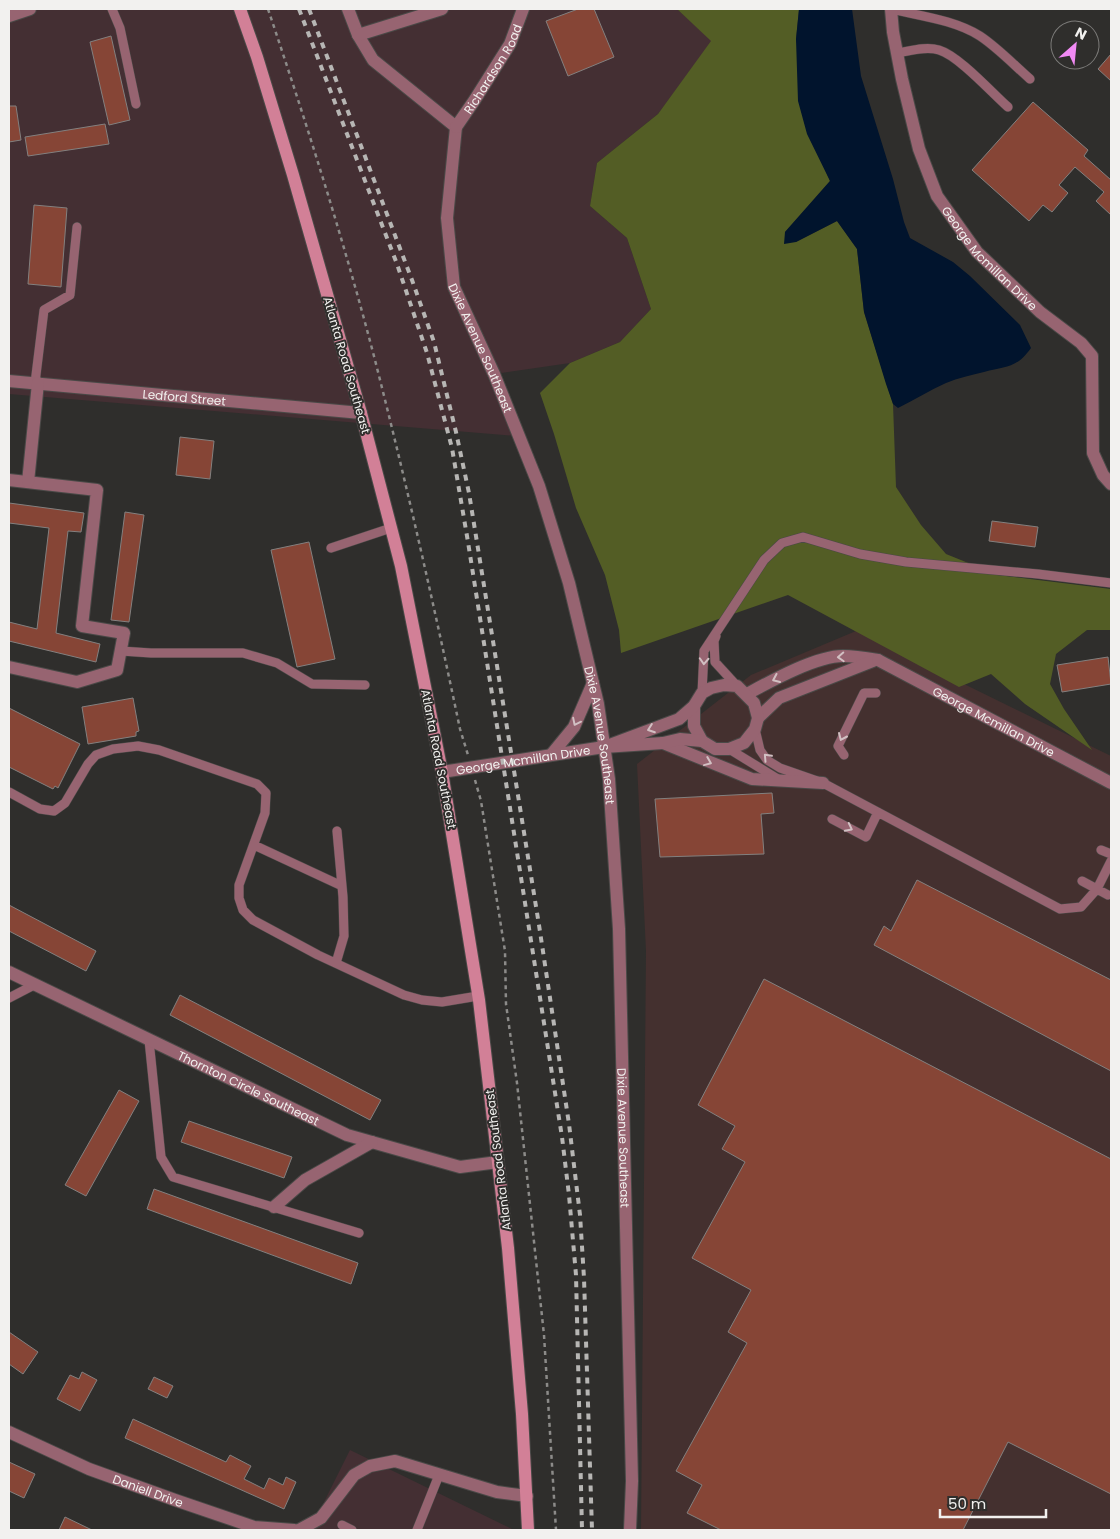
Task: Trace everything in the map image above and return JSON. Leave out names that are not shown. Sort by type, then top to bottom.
[{"type":"main road","name":"Atlanta Road Southeast","points":[[240,9],[257,57],[293,175],[361,413],[401,566],[442,772],[478,996],[498,1162],[515,1322],[528,1530]]},
{"type":"street","points":[[9,16],[30,9]]},
{"type":"street","points":[[348,9],[358,35],[373,60],[456,127]]},
{"type":"street","points":[[358,35],[442,9]]},
{"type":"street","name":"Richardson Road","points":[[456,127],[510,44],[523,9]]},
{"type":"street","name":"George Mcmillan Drive","points":[[891,9],[897,53],[919,149],[938,196],[977,252],[1040,312],[1081,343],[1092,356],[1093,452],[1103,475],[1111,484]]},
{"type":"street","name":"Dixie Avenue Southeast","points":[[456,127],[447,218],[454,287],[494,374],[538,486],[569,584],[598,704],[609,780],[619,929],[632,1471],[630,1530]]},
{"type":"street","name":"Ledford Street","points":[[9,381],[361,413]]},
{"type":"street","points":[[28,482],[36,383]]},
{"type":"street","points":[[9,480],[97,490],[82,626],[124,633],[117,670],[77,682],[9,667]]},
{"type":"street","name":"George Mcmillan Drive","points":[[604,747],[679,719],[710,688],[724,685],[742,690],[771,681],[824,659],[842,656],[878,660],[1111,783]]},
{"type":"street","points":[[729,749],[744,743],[756,723],[779,698],[878,660]]},
{"type":"street","points":[[551,755],[574,727],[592,683]]},
{"type":"street","points":[[742,690],[754,703],[756,723]]},
{"type":"street","points":[[694,706],[694,726],[702,741]]},
{"type":"street","name":"George Mcmillan Drive","points":[[442,772],[604,747],[663,744],[680,739],[702,741],[715,749],[729,749]]},
{"type":"street","name":"George Mcmillan Drive","points":[[663,744],[752,779],[823,783]]},
{"type":"street","name":"Thornton Circle Southeast","points":[[9,972],[347,1135],[460,1167],[498,1162]]},
{"type":"street","points":[[274,1207],[305,1180],[372,1142]]},
{"type":"street","name":"Daniell Drive","points":[[9,1432],[89,1469],[175,1500],[254,1527],[294,1530]]},
{"type":"street","points":[[300,1530],[321,1518],[354,1475],[370,1466],[395,1461],[498,1492],[527,1496]]},
{"type":"lane","points":[[891,9],[951,24],[973,32],[1030,79]]},
{"type":"lane","points":[[109,10],[120,28],[136,104]]},
{"type":"lane","points":[[897,53],[918,49],[940,50],[959,62],[1008,108]]},
{"type":"lane","points":[[36,383],[44,310],[70,295],[77,227]]},
{"type":"lane","points":[[331,548],[391,528]]},
{"type":"lane","points":[[702,694],[704,651],[764,560],[782,543],[803,537],[860,554],[906,562],[1038,574],[1111,583]]},
{"type":"lane","points":[[742,690],[715,662],[714,640],[764,560]]},
{"type":"lane","points":[[121,650],[151,653],[243,653],[277,663],[312,684],[364,685]]},
{"type":"lane","points":[[844,755],[838,746],[850,718],[864,693],[876,693]]},
{"type":"lane","points":[[756,723],[760,750],[767,760],[780,768],[823,783],[1060,909],[1081,906],[1097,889],[1111,861]]},
{"type":"lane","points":[[9,792],[40,809],[54,811],[65,803],[88,764],[96,755],[113,749],[138,746],[159,750],[257,784],[266,792],[265,813],[240,885],[239,898],[243,910],[253,920],[336,963],[404,995],[422,1000],[442,1002],[478,996]]},
{"type":"lane","points":[[729,749],[780,780]]},
{"type":"lane","points":[[832,819],[866,837],[878,812]]},
{"type":"lane","points":[[336,963],[344,936],[337,831]]},
{"type":"lane","points":[[254,845],[342,886]]},
{"type":"lane","points":[[1101,850],[1111,854]]},
{"type":"lane","points":[[1082,881],[1108,895]]},
{"type":"lane","points":[[9,998],[34,984]]},
{"type":"lane","points":[[149,1040],[161,1157],[173,1177],[360,1233]]},
{"type":"lane","points":[[417,1530],[439,1475]]},
{"type":"lane","points":[[342,1525],[352,1530]]},
{"type":"shaded area","points":[[9,9],[677,9],[712,41],[658,114],[597,163],[590,206],[627,238],[651,309],[620,342],[570,363],[494,374],[517,436],[9,394]]},
{"type":"shaded area","points":[[856,631],[1111,756],[1111,1530],[641,1530],[646,951],[637,764],[751,675]]},
{"type":"shaded area","points":[[350,1450],[514,1530],[310,1530]]},
{"type":"green space","points":[[677,9],[799,9],[796,39],[821,160],[830,181],[785,232],[796,242],[837,221],[857,249],[864,312],[893,404],[896,487],[921,525],[946,554],[998,575],[1111,589],[1111,630],[1087,630],[1056,654],[1050,684],[1064,709],[1092,750],[1025,704],[991,674],[959,687],[788,595],[621,653],[619,630],[605,575],[576,508],[540,393],[570,363],[620,342],[651,309],[627,238],[590,206],[597,163],[658,114],[711,41]]},
{"type":"water","points":[[799,9],[852,9],[861,76],[910,238],[953,262],[1020,325],[1031,348],[1020,360],[1010,366],[951,381],[898,408],[893,404],[864,312],[857,249],[837,221],[796,242],[784,244],[785,232],[830,181],[807,134],[798,101],[796,39]]},
{"type":"building","points":[[578,9],[594,9],[614,57],[568,76],[546,21]]},
{"type":"building","points":[[111,36],[130,120],[109,125],[90,42]]},
{"type":"building","points":[[1111,54],[1111,81],[1099,70]]},
{"type":"building","points":[[1033,102],[1088,150],[1084,156],[1111,180],[1111,215],[1096,201],[1104,192],[1075,167],[1059,185],[1068,193],[1052,212],[1043,205],[1029,221],[972,170]]},
{"type":"building","points":[[9,106],[16,106],[21,140],[9,142]]},
{"type":"building","points":[[105,124],[109,144],[28,156],[25,137]]},
{"type":"building","points":[[34,205],[67,208],[61,287],[28,284]]},
{"type":"building","points":[[180,437],[214,441],[210,479],[176,475]]},
{"type":"building","points":[[9,503],[84,513],[81,532],[68,531],[56,633],[100,644],[96,662],[9,641],[9,622],[37,629],[49,528],[9,523]]},
{"type":"building","points":[[125,512],[144,515],[129,622],[111,620]]},
{"type":"building","points":[[992,521],[1038,527],[1035,547],[989,541]]},
{"type":"building","points":[[309,542],[335,659],[297,667],[271,550]]},
{"type":"building","points":[[1108,657],[1111,684],[1062,692],[1057,665]]},
{"type":"building","points":[[133,698],[139,731],[136,732],[136,736],[88,744],[82,707]]},
{"type":"building","points":[[9,708],[80,744],[58,788],[55,786],[53,789],[9,767]]},
{"type":"building","points":[[772,793],[774,813],[761,814],[764,854],[660,857],[655,799]]},
{"type":"building","points":[[917,880],[1111,980],[1111,1071],[874,945],[884,926],[891,931]]},
{"type":"building","points":[[9,905],[96,951],[86,971],[9,931]]},
{"type":"building","points":[[764,979],[1111,1159],[1111,1494],[1008,1442],[963,1530],[721,1530],[687,1513],[702,1485],[676,1471],[747,1343],[728,1332],[751,1290],[692,1258],[745,1162],[722,1149],[735,1126],[698,1105]]},
{"type":"building","points":[[180,995],[381,1100],[370,1120],[170,1015]]},
{"type":"building","points":[[119,1090],[139,1101],[86,1196],[65,1185]]},
{"type":"building","points":[[189,1121],[292,1157],[284,1178],[181,1142]]},
{"type":"building","points":[[154,1189],[358,1263],[351,1284],[147,1209]]},
{"type":"building","points":[[9,1332],[38,1352],[23,1374],[9,1364]]},
{"type":"building","points":[[82,1372],[97,1380],[80,1411],[57,1399],[70,1375],[79,1379]]},
{"type":"building","points":[[154,1377],[173,1386],[167,1398],[148,1389]]},
{"type":"building","points":[[133,1419],[226,1462],[230,1455],[251,1466],[244,1479],[264,1489],[269,1478],[283,1485],[286,1477],[296,1482],[284,1509],[125,1438]]},
{"type":"building","points":[[9,1462],[35,1474],[24,1498],[9,1491]]},
{"type":"building","points":[[65,1517],[92,1530],[59,1530]]},
{"type":"railway","points":[[299,9],[397,264],[427,353],[452,448],[562,1137],[569,1195],[576,1275],[582,1530]]},
{"type":"railway","points":[[309,9],[434,342],[469,493],[539,925],[569,1124],[580,1215],[584,1278],[592,1530]]}]
